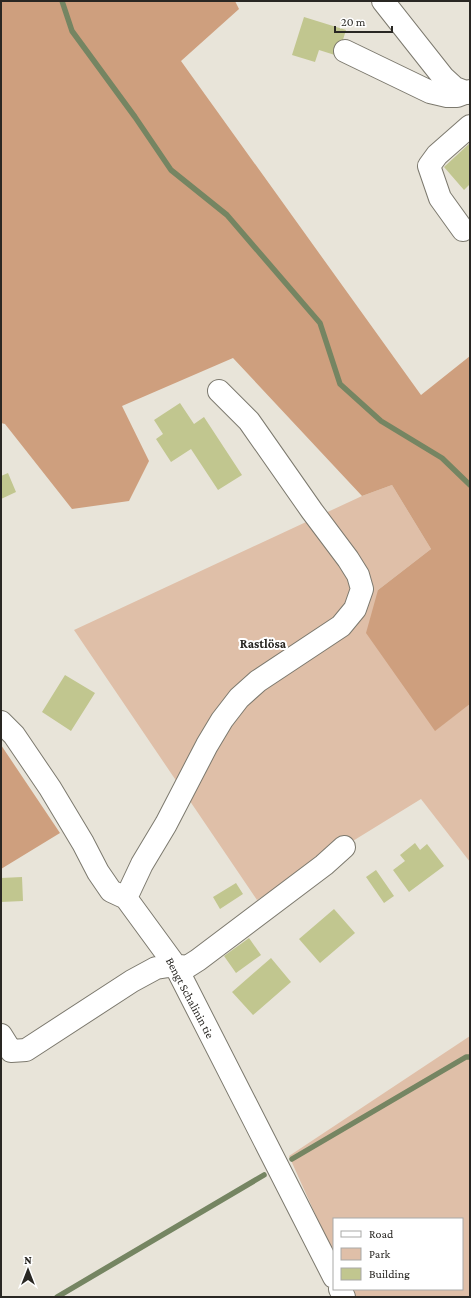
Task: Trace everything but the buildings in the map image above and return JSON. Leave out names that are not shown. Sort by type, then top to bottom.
[{"type":"street","points":[[383,1],[443,77],[455,88],[469,92]]},
{"type":"street","points":[[344,51],[430,92],[446,96],[457,96],[469,92]]},
{"type":"street","points":[[462,230],[440,198],[429,166],[437,155],[470,126]]},
{"type":"street","points":[[126,898],[142,864],[166,824],[207,744],[222,720],[239,698],[258,681],[341,626],[355,609],[362,589],[358,574],[348,559],[312,511],[249,421],[219,391]]},
{"type":"street","name":"Bengt Schalinin tie","points":[[1,722],[14,735],[50,788],[83,843],[98,872],[111,891],[126,898],[175,965],[333,1275]]},
{"type":"street","points":[[1,1035],[11,1051],[26,1050],[132,981],[156,968],[175,965],[187,967],[324,865],[344,847]]},
{"type":"green space","points":[[392,485],[431,549],[378,590],[435,730],[470,704],[470,862],[421,799],[257,900],[74,630],[362,496]]},
{"type":"green space","points":[[470,1036],[470,1297],[355,1297],[352,1290],[463,1290],[463,1218],[333,1218],[333,1254],[289,1156]]},
{"type":"shaded area","points":[[1,1],[235,1],[239,9],[181,61],[421,395],[470,356],[470,704],[435,731],[366,633],[378,590],[431,549],[392,485],[362,496],[233,358],[122,406],[149,461],[129,501],[72,509],[5,424],[1,423]]},
{"type":"shaded area","points":[[1,745],[60,833],[1,869]]},
{"type":"waterway","points":[[62,1],[72,31],[135,117],[171,170],[227,215],[320,323],[340,384],[381,421],[442,458],[470,485]]},
{"type":"waterway","points":[[292,1159],[466,1057],[470,1057]]},
{"type":"waterway","points":[[57,1297],[264,1175]]},
{"type":"district","name":"Rastlösa","points":[[263,643]]}]
